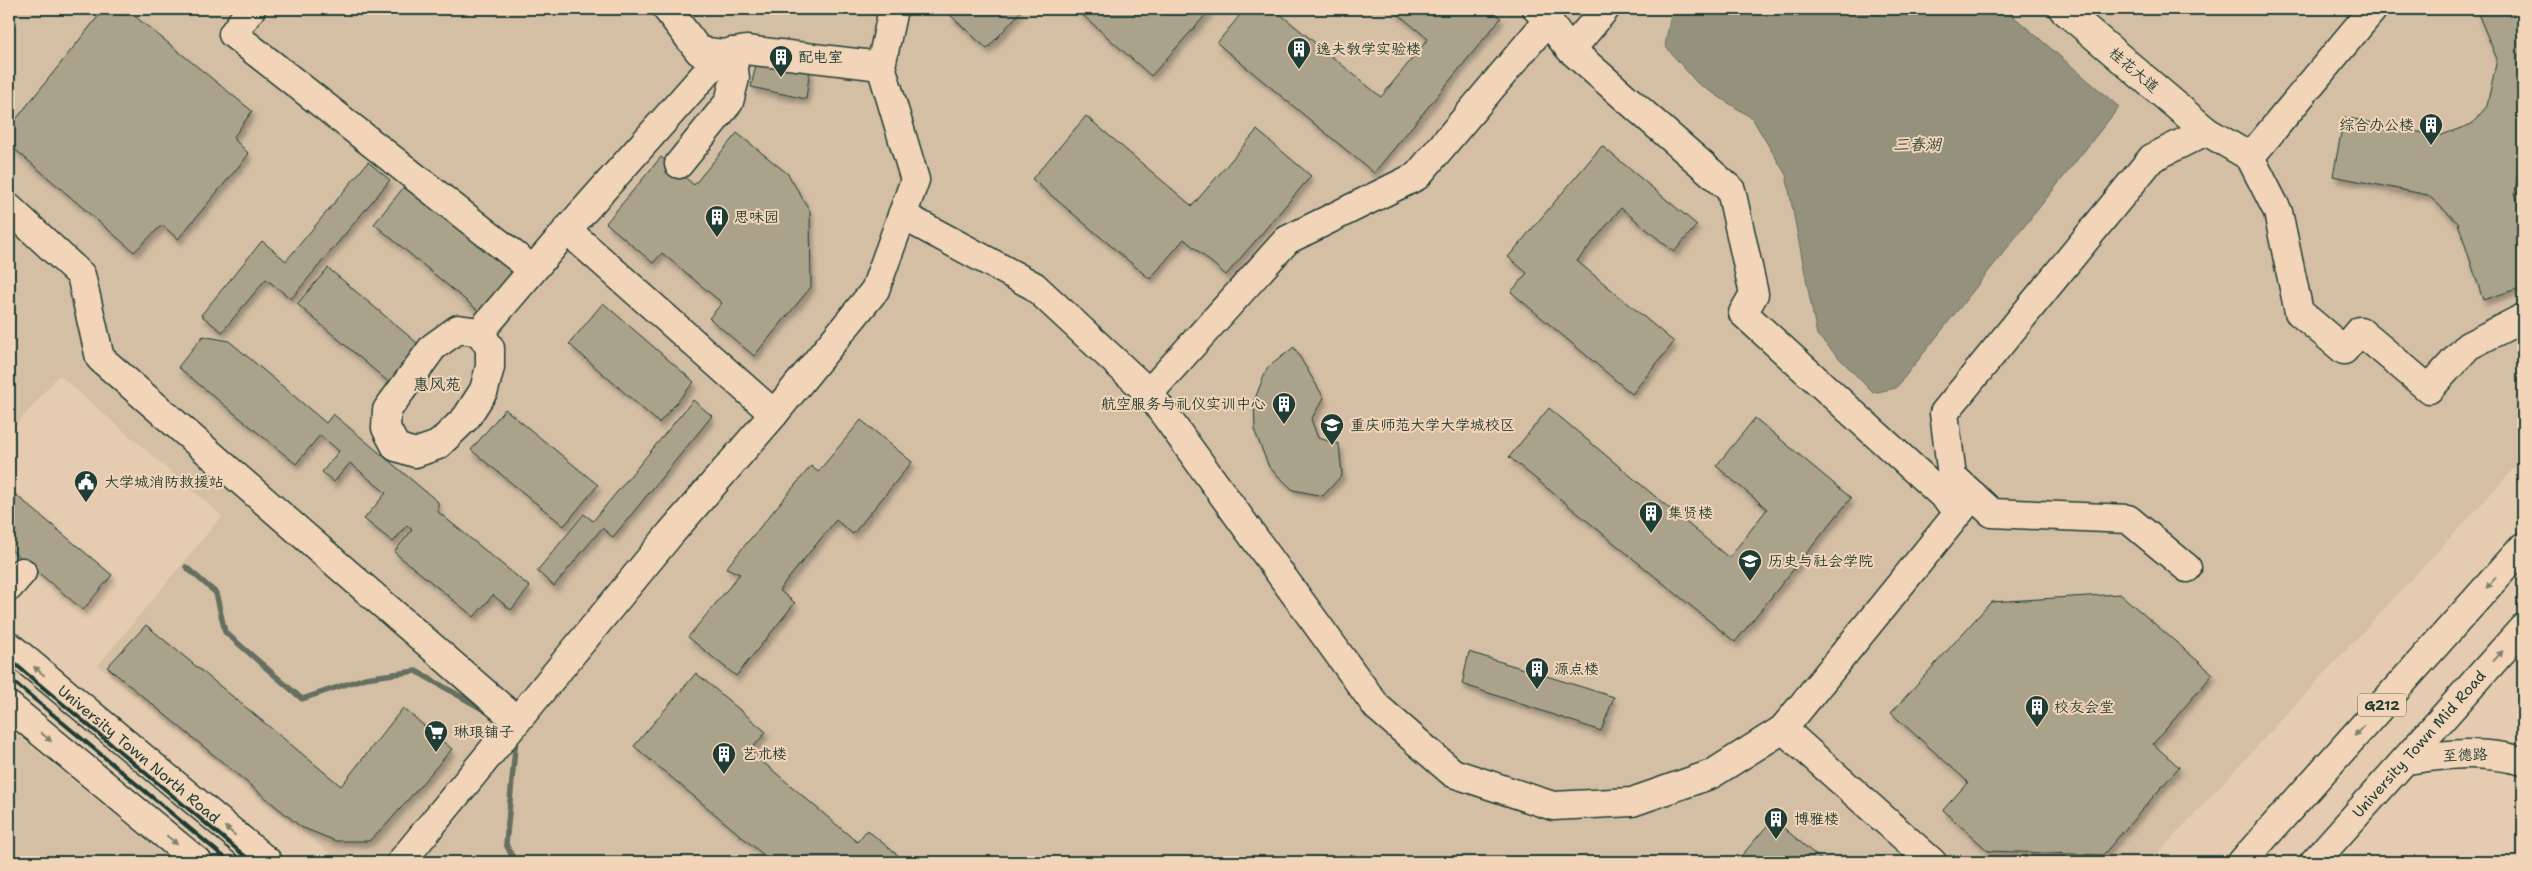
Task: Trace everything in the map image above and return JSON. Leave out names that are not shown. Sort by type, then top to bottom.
[{"type":"main road","points":[[252,9],[233,34],[523,262]]},
{"type":"main road","points":[[667,9],[699,51],[728,53],[746,50],[881,66]]},
{"type":"main road","points":[[401,862],[516,720],[671,533],[774,414],[875,290],[915,180],[881,66],[893,9]]},
{"type":"main road","points":[[1571,50],[1605,9]]},
{"type":"main road","name":"桂花大道","points":[[2063,9],[2206,131],[2250,156]]},
{"type":"main road","points":[[2373,9],[2250,156],[2278,212],[2298,312],[2344,350],[2360,331],[2429,389],[2468,346],[2523,318]]},
{"type":"main road","points":[[1150,393],[1287,240],[1417,176],[1543,14],[1561,40],[1571,50],[1731,190],[1754,294],[1743,314],[1966,503],[1992,513],[2128,520],[2187,568]]},
{"type":"main road","points":[[679,164],[729,102],[735,78],[728,53]]},
{"type":"main road","points":[[480,332],[567,230],[728,53]]},
{"type":"main road","points":[[1966,503],[1952,476],[1944,413],[2152,158],[2206,131]]},
{"type":"main road","points":[[9,208],[82,275],[100,358],[516,720]]},
{"type":"main road","points":[[902,215],[1034,286],[1150,393],[1377,708],[1453,773],[1553,806],[1632,802],[1712,774],[1783,729],[1966,503]]},
{"type":"main road","points":[[567,230],[774,414]]},
{"type":"main road","points":[[458,329],[480,332],[490,348],[490,367],[484,390],[466,418],[438,445],[415,453],[396,447],[386,428],[387,410],[433,347],[458,329]]},
{"type":"main road","name":"G212","points":[[2242,862],[2523,547]]},
{"type":"main road","name":"University Town Mid Road","points":[[2314,862],[2523,628]]},
{"type":"main road","name":"University Town North Road","points":[[9,646],[268,862]]},
{"type":"main road","points":[[9,706],[198,862]]},
{"type":"main road","points":[[1783,729],[1932,862]]},
{"type":"main road","name":"至德路","points":[[2406,760],[2462,752],[2495,754],[2523,761]]},
{"type":"shaded area","name":"重庆师范大学大学城校区","points":[[9,9],[2523,9],[2523,459],[2150,862],[340,862],[98,665],[222,516],[59,375],[9,433]]},
{"type":"shaded area","points":[[9,728],[172,862],[9,862]]},
{"type":"water","name":"三春湖","points":[[1672,9],[2005,9],[2119,107],[1896,388],[1873,393],[1817,335],[1786,175],[1752,118],[1697,83],[1665,46]]},
{"type":"building","points":[[104,9],[126,9],[252,111],[233,138],[249,154],[178,239],[162,225],[134,252],[9,144],[9,128]]},
{"type":"building","points":[[955,9],[1023,9],[987,49],[950,15]]},
{"type":"building","points":[[1076,9],[1211,9],[1151,76]]},
{"type":"building","name":"逸夫教学实验楼","points":[[1245,9],[1274,9],[1381,97],[1428,39],[1392,9],[1490,9],[1501,18],[1374,173],[1217,43]]},
{"type":"building","name":"综合办公楼","points":[[2476,9],[2523,9],[2523,156],[2519,160],[2515,193],[2523,219],[2523,287],[2483,300],[2458,223],[2428,195],[2333,176],[2344,117],[2439,136],[2472,124],[2487,106],[2497,59]]},
{"type":"building","name":"配电室","points":[[757,60],[810,68],[806,99],[751,87]]},
{"type":"building","points":[[1086,116],[1192,206],[1257,130],[1311,176],[1226,275],[1184,239],[1150,279],[1032,179]]},
{"type":"building","name":"思味园","points":[[737,133],[788,174],[810,211],[811,287],[754,356],[709,318],[722,303],[662,253],[653,263],[606,223],[661,157],[694,185]]},
{"type":"building","points":[[1602,146],[1697,225],[1674,252],[1621,208],[1577,261],[1674,342],[1632,394],[1511,292],[1527,273],[1508,257]]},
{"type":"building","points":[[368,162],[390,180],[291,299],[266,279],[222,332],[201,315],[262,241],[286,261]]},
{"type":"building","points":[[408,182],[515,272],[481,313],[374,224]]},
{"type":"building","points":[[328,268],[423,348],[392,385],[297,304]]},
{"type":"building","points":[[603,303],[694,382],[659,423],[569,344]]},
{"type":"building","points":[[203,336],[229,341],[326,423],[333,414],[438,502],[438,512],[530,587],[511,610],[493,595],[474,617],[394,552],[412,530],[407,525],[393,542],[364,519],[386,493],[350,463],[334,482],[322,472],[339,451],[320,435],[296,464],[178,367]]},
{"type":"building","name":"航空服务与礼仪实训中心","points":[[1294,347],[1324,398],[1311,419],[1318,438],[1339,444],[1342,475],[1323,496],[1293,490],[1269,467],[1255,432],[1254,401],[1267,368]]},
{"type":"building","points":[[693,400],[712,416],[613,537],[602,528],[554,586],[537,571],[584,514],[593,521]]},
{"type":"building","name":"集贤楼","points":[[1549,408],[1729,558],[1767,509],[1716,466],[1755,418],[1851,498],[1735,642],[1509,457]]},
{"type":"building","points":[[505,409],[598,485],[564,526],[471,450]]},
{"type":"building","points":[[861,420],[912,462],[853,534],[836,520],[779,590],[795,603],[736,676],[688,637],[740,574],[726,568],[811,466],[818,472]]},
{"type":"building","points":[[9,489],[112,575],[83,610],[9,548]]},
{"type":"building","name":"校友会堂","points":[[2120,594],[2213,674],[2153,744],[2179,767],[2103,855],[1988,851],[1943,810],[1968,782],[1891,713],[1991,602]]},
{"type":"building","points":[[146,625],[341,786],[403,708],[452,749],[387,824],[369,841],[336,841],[301,827],[107,667]]},
{"type":"building","name":"源点楼","points":[[1469,652],[1614,697],[1601,731],[1462,684]]},
{"type":"building","name":"艺术楼","points":[[696,673],[766,732],[750,751],[857,842],[867,830],[906,862],[772,862],[634,746]]},
{"type":"building","name":"博雅楼","points":[[1773,819],[1824,862],[1736,862]]},
{"type":"waterway","points":[[186,567],[216,593],[225,632],[302,699],[365,678],[416,671],[486,711]]},
{"type":"waterway","points":[[515,862],[506,844],[516,738]]},
{"type":"railway","points":[[9,659],[252,862]]},
{"type":"railway","points":[[9,678],[230,862]]},
{"type":"place","name":"逸夫教学实验楼","points":[[1299,70]]},
{"type":"place","name":"配电室","points":[[781,78]]},
{"type":"place","name":"综合办公楼","points":[[2431,146]]},
{"type":"place","name":"思味园","points":[[717,238]]},
{"type":"place","name":"航空服务与礼仪实训中心","points":[[1284,425]]},
{"type":"place","name":"重庆师范大学大学城校区","points":[[1332,446]]},
{"type":"place","name":"大学城消防救援站","points":[[86,503]]},
{"type":"place","name":"集贤楼","points":[[1651,534]]},
{"type":"place","name":"历史与社会学院","points":[[1750,582]]},
{"type":"place","name":"源点楼","points":[[1537,690]]},
{"type":"place","name":"校友会堂","points":[[2037,728]]},
{"type":"place","name":"琳琅铺子","points":[[436,753]]},
{"type":"place","name":"艺术楼","points":[[724,775]]},
{"type":"place","name":"博雅楼","points":[[1776,840]]},
{"type":"district","name":"惠风苑","points":[[437,384]]}]
